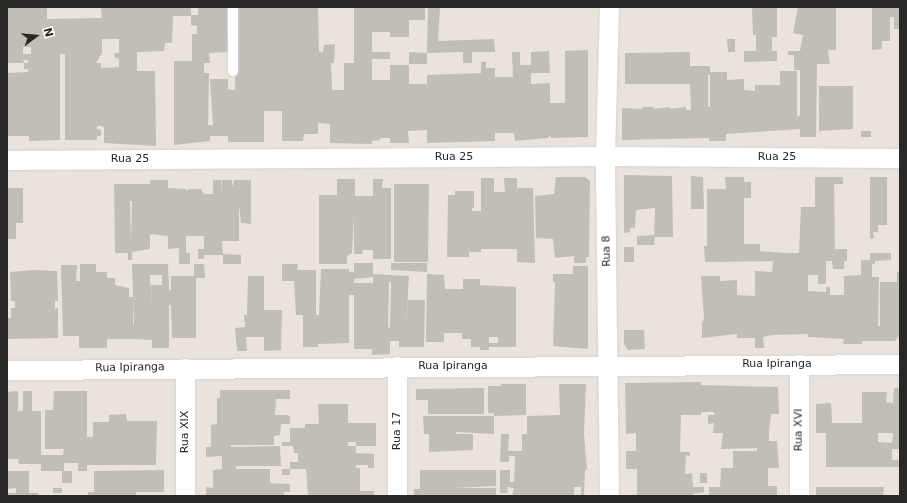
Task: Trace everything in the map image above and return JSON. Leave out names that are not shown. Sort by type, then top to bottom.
[{"type":"street","name":"Rua 8","points":[[609,7],[605,156],[609,365],[609,496]]},
{"type":"street","name":"Rua 25","points":[[7,160],[605,156],[900,158]]},
{"type":"street","name":"Rua XVI","points":[[799,364],[799,496]]},
{"type":"street","name":"Rua Ipiranga","points":[[7,370],[397,366],[900,364]]},
{"type":"street","name":"Rua 17","points":[[397,366],[397,496]]},
{"type":"street","name":"Rua XIX","points":[[185,368],[185,496]]},
{"type":"lane","points":[[232,7],[232,71]]},
{"type":"building","points":[[7,7],[47,7],[47,19],[102,18],[101,7],[191,7],[191,15],[198,15],[198,7],[227,7],[228,52],[209,53],[210,63],[204,63],[204,73],[209,73],[208,125],[213,125],[210,79],[228,79],[228,89],[235,90],[236,7],[318,7],[319,52],[323,52],[324,45],[335,44],[334,63],[331,63],[332,90],[344,90],[344,63],[354,63],[354,7],[425,7],[425,20],[409,20],[409,37],[390,37],[390,32],[372,32],[372,52],[390,52],[390,59],[372,59],[372,80],[390,80],[390,65],[409,65],[409,84],[427,84],[427,75],[481,73],[481,62],[486,62],[486,68],[495,68],[495,77],[513,77],[512,52],[520,52],[520,65],[531,65],[531,52],[549,51],[550,73],[531,73],[531,84],[550,83],[550,103],[565,103],[565,51],[588,50],[588,137],[551,138],[550,135],[548,138],[515,141],[514,133],[495,133],[495,141],[427,143],[427,130],[408,131],[409,143],[390,143],[390,138],[380,138],[380,140],[372,141],[372,144],[330,143],[330,124],[318,123],[318,134],[304,134],[303,141],[282,141],[282,111],[264,111],[264,142],[228,142],[228,136],[210,136],[210,141],[174,145],[174,61],[192,61],[192,34],[197,34],[197,26],[191,25],[191,16],[173,16],[172,43],[165,43],[164,51],[137,52],[137,71],[155,71],[156,146],[104,143],[104,127],[101,126],[97,126],[97,129],[101,130],[101,136],[97,136],[97,140],[65,140],[65,54],[60,54],[60,140],[29,141],[29,136],[7,136],[7,73],[28,72],[28,69],[24,69],[24,63],[7,63]],"holes":[[[102,39],[119,39],[119,53],[114,53],[115,58],[119,58],[119,67],[101,68],[101,63],[96,63],[102,53]],[[23,47],[31,47],[31,54],[23,54]],[[23,60],[28,60],[28,63],[24,63]]]},
{"type":"building","points":[[428,7],[440,7],[438,41],[494,39],[495,52],[472,52],[472,63],[463,63],[463,52],[427,53]]},
{"type":"building","points":[[752,7],[777,7],[777,37],[772,37],[772,51],[777,51],[777,61],[744,62],[744,51],[756,51],[756,35],[753,35]]},
{"type":"building","points":[[798,7],[836,7],[836,50],[828,50],[830,64],[817,64],[816,137],[800,137],[800,129],[726,134],[726,141],[709,141],[709,138],[622,140],[622,108],[642,109],[642,107],[654,107],[654,109],[670,107],[670,109],[686,107],[686,110],[691,110],[690,84],[625,84],[625,53],[690,52],[690,66],[710,66],[710,72],[727,72],[727,80],[744,79],[744,90],[755,91],[755,85],[780,85],[780,71],[797,71],[797,116],[800,116],[800,70],[794,70],[794,55],[788,55],[788,51],[800,51],[803,35],[793,33]],"holes":[[[708,75],[710,75],[710,107],[708,107]]]},
{"type":"building","points":[[872,7],[900,7],[900,29],[894,29],[894,17],[890,17],[890,41],[882,41],[882,49],[872,50]]},
{"type":"building","points":[[727,39],[735,39],[735,52],[728,52]]},
{"type":"building","points":[[409,52],[427,53],[427,64],[409,64]]},
{"type":"building","points":[[819,86],[853,86],[853,129],[819,131]]},
{"type":"building","points":[[861,131],[871,131],[871,137],[861,137]]},
{"type":"building","points":[[624,175],[672,176],[673,237],[655,237],[654,245],[637,245],[637,236],[654,235],[655,208],[636,210],[635,228],[630,228],[630,232],[624,233]]},
{"type":"building","points":[[691,176],[703,177],[704,209],[691,209]]},
{"type":"building","points":[[556,177],[585,177],[590,181],[589,257],[586,257],[586,263],[574,263],[574,256],[555,258],[553,239],[536,238],[535,196],[554,194]]},
{"type":"building","points":[[725,177],[744,177],[744,182],[751,182],[751,198],[744,198],[744,244],[760,244],[760,251],[799,253],[801,207],[815,207],[815,177],[843,177],[843,184],[834,184],[835,249],[847,249],[847,261],[844,261],[844,269],[833,269],[832,261],[826,261],[826,284],[818,284],[818,275],[808,275],[808,291],[826,292],[826,287],[830,287],[830,295],[844,295],[844,276],[861,275],[861,260],[870,260],[870,253],[891,253],[891,260],[875,261],[875,264],[872,264],[872,277],[879,277],[878,326],[880,326],[880,282],[897,282],[897,272],[900,272],[900,345],[898,336],[895,341],[862,341],[862,344],[843,344],[844,339],[808,337],[808,334],[773,335],[763,337],[764,348],[755,348],[755,338],[737,338],[737,334],[702,338],[702,323],[704,319],[701,276],[720,276],[720,281],[737,280],[737,295],[755,296],[755,271],[772,272],[773,261],[705,262],[704,246],[707,246],[707,189],[726,189]]},
{"type":"building","points":[[870,177],[887,177],[887,225],[878,225],[878,232],[873,232],[874,238],[870,239]]},
{"type":"building","points":[[481,178],[494,178],[494,192],[505,192],[504,178],[517,178],[517,188],[533,188],[535,263],[517,262],[517,249],[481,249],[481,252],[469,252],[469,257],[447,257],[448,195],[455,195],[455,191],[474,191],[474,208],[472,208],[472,211],[481,211]]},
{"type":"building","points":[[337,179],[355,179],[355,196],[373,196],[373,179],[383,179],[382,188],[391,188],[391,259],[373,259],[373,250],[363,250],[362,254],[354,254],[354,216],[352,253],[347,256],[347,264],[319,264],[319,195],[337,195]]},
{"type":"building","points":[[150,180],[168,180],[168,188],[186,189],[186,191],[189,189],[201,189],[204,194],[213,194],[213,180],[221,180],[222,194],[222,180],[232,180],[232,187],[234,180],[251,180],[251,224],[241,223],[239,204],[239,241],[222,241],[223,255],[204,255],[204,259],[198,259],[198,249],[204,249],[204,236],[186,236],[186,253],[190,253],[190,264],[179,264],[179,248],[168,249],[168,236],[150,234],[150,249],[132,252],[132,260],[128,260],[128,253],[115,253],[114,184],[150,184]],"holes":[[[130,201],[132,201],[131,244]]]},
{"type":"building","points":[[394,184],[429,184],[428,262],[394,262]]},
{"type":"building","points":[[7,188],[23,188],[23,223],[16,223],[16,239],[7,239]]},
{"type":"building","points":[[624,247],[634,247],[634,262],[624,262]]},
{"type":"building","points":[[223,254],[241,255],[241,264],[223,264]]},
{"type":"building","points":[[354,263],[373,263],[373,274],[409,276],[406,327],[408,300],[425,300],[424,347],[399,347],[399,341],[390,341],[390,354],[372,355],[372,349],[354,349],[354,295],[349,295],[349,343],[318,344],[318,347],[303,347],[303,315],[296,315],[294,281],[282,281],[282,264],[298,264],[297,270],[316,270],[316,315],[319,315],[321,269],[349,269],[349,272],[354,272]],"holes":[[[373,277],[373,283],[354,283],[354,279]],[[389,282],[391,282],[390,328],[388,327]]]},
{"type":"building","points":[[391,263],[427,263],[427,272],[391,270]]},
{"type":"building","points":[[80,264],[96,264],[96,272],[107,272],[107,278],[115,278],[115,285],[129,288],[129,297],[133,297],[134,325],[132,264],[168,264],[169,290],[171,290],[171,276],[194,276],[194,264],[204,264],[205,278],[196,278],[196,338],[172,338],[171,305],[169,305],[169,348],[152,348],[152,340],[107,339],[107,348],[79,348],[79,336],[63,336],[61,265],[77,265],[76,281],[80,281]],"holes":[[[150,275],[162,275],[162,285],[151,285],[152,310]]]},
{"type":"building","points":[[573,266],[588,266],[588,349],[553,346],[555,282],[553,282],[553,274],[573,274]]},
{"type":"building","points":[[35,270],[57,271],[58,301],[55,301],[55,309],[58,308],[58,338],[8,339],[8,318],[11,318],[11,308],[15,308],[15,301],[11,301],[10,272]]},
{"type":"building","points":[[427,274],[444,275],[445,289],[463,289],[463,279],[480,279],[480,285],[516,287],[516,347],[489,347],[489,350],[480,350],[480,347],[471,347],[471,339],[462,339],[462,333],[444,333],[444,342],[426,342]],"holes":[[[489,337],[498,337],[498,343],[489,343]]]},
{"type":"building","points":[[248,276],[264,276],[264,310],[282,310],[281,350],[264,351],[264,337],[246,337],[247,351],[237,351],[235,328],[245,327],[244,315],[247,315]]},
{"type":"building","points":[[624,330],[644,330],[645,349],[628,350],[624,344]]},
{"type":"building","points":[[701,382],[701,385],[778,387],[779,414],[771,414],[769,441],[777,441],[779,468],[768,468],[768,486],[777,486],[777,496],[709,496],[709,487],[720,487],[721,468],[733,468],[733,451],[757,451],[757,448],[721,449],[723,433],[713,433],[714,423],[708,424],[708,415],[714,415],[714,412],[701,412],[701,415],[681,415],[680,452],[690,452],[690,456],[686,455],[685,474],[692,473],[693,487],[704,487],[704,492],[693,494],[693,496],[637,496],[637,469],[626,469],[626,451],[636,451],[636,433],[626,434],[625,383]]},
{"type":"building","points":[[501,384],[526,384],[526,415],[494,416],[494,413],[488,413],[488,386],[501,386]]},
{"type":"building","points":[[559,384],[586,384],[584,434],[587,470],[585,470],[584,496],[581,496],[581,487],[574,487],[574,496],[512,496],[514,488],[507,487],[508,493],[500,493],[500,470],[510,470],[510,482],[514,482],[515,459],[515,456],[509,456],[509,462],[500,462],[501,434],[509,434],[508,451],[522,451],[522,434],[527,434],[527,416],[560,415]]},
{"type":"building","points":[[484,388],[484,414],[428,414],[428,400],[416,400],[416,389]]},
{"type":"building","points":[[894,388],[900,388],[900,449],[892,449],[892,460],[900,460],[900,467],[826,467],[826,433],[816,433],[816,404],[831,403],[832,423],[862,423],[862,392],[887,392],[886,402],[893,403]],"holes":[[[878,433],[893,433],[892,443],[878,442]]]},
{"type":"building","points":[[220,390],[290,390],[290,399],[276,399],[275,415],[287,415],[290,417],[290,424],[281,424],[280,435],[274,436],[274,445],[231,445],[231,447],[280,446],[281,466],[236,466],[236,469],[270,469],[270,483],[290,484],[290,492],[284,492],[284,496],[206,496],[206,487],[213,488],[213,470],[222,469],[222,456],[206,457],[206,447],[211,447],[211,425],[217,424],[217,398],[220,398]]},
{"type":"building","points":[[18,391],[18,411],[23,411],[23,391],[32,391],[32,411],[41,411],[41,455],[63,455],[64,449],[45,449],[45,410],[53,410],[54,391],[87,391],[87,437],[93,437],[93,422],[109,422],[109,415],[126,414],[127,421],[157,421],[156,465],[87,465],[87,471],[78,471],[78,463],[64,463],[64,471],[72,471],[72,483],[62,483],[62,471],[41,471],[41,464],[19,464],[18,459],[7,459],[7,392]]},
{"type":"building","points":[[318,404],[348,404],[348,423],[376,423],[376,446],[356,446],[356,453],[374,454],[374,468],[368,468],[368,465],[356,465],[356,468],[360,468],[360,491],[374,491],[374,496],[308,496],[306,469],[290,469],[290,462],[298,462],[298,453],[294,453],[293,446],[282,446],[282,442],[290,442],[290,428],[305,428],[305,424],[319,424]],"holes":[[[348,442],[356,442],[356,446],[348,446]]]},
{"type":"building","points":[[423,416],[494,416],[494,434],[456,432],[456,434],[473,434],[473,450],[429,452],[429,434],[424,434]]},
{"type":"building","points":[[282,469],[290,469],[290,475],[282,475]]},
{"type":"building","points":[[164,470],[164,492],[136,492],[136,496],[88,496],[88,492],[94,492],[94,471]]},
{"type":"building","points":[[420,470],[496,470],[496,486],[452,488],[496,488],[496,496],[414,496],[414,489],[420,489]]},
{"type":"building","points":[[7,471],[29,471],[29,493],[38,493],[39,496],[7,496],[7,493],[16,493],[16,488],[7,489]]},
{"type":"building","points":[[700,473],[707,473],[707,483],[700,483]]},
{"type":"building","points":[[816,487],[884,487],[883,496],[816,496]]},
{"type":"building","points":[[53,488],[62,488],[62,493],[53,493]]}]
